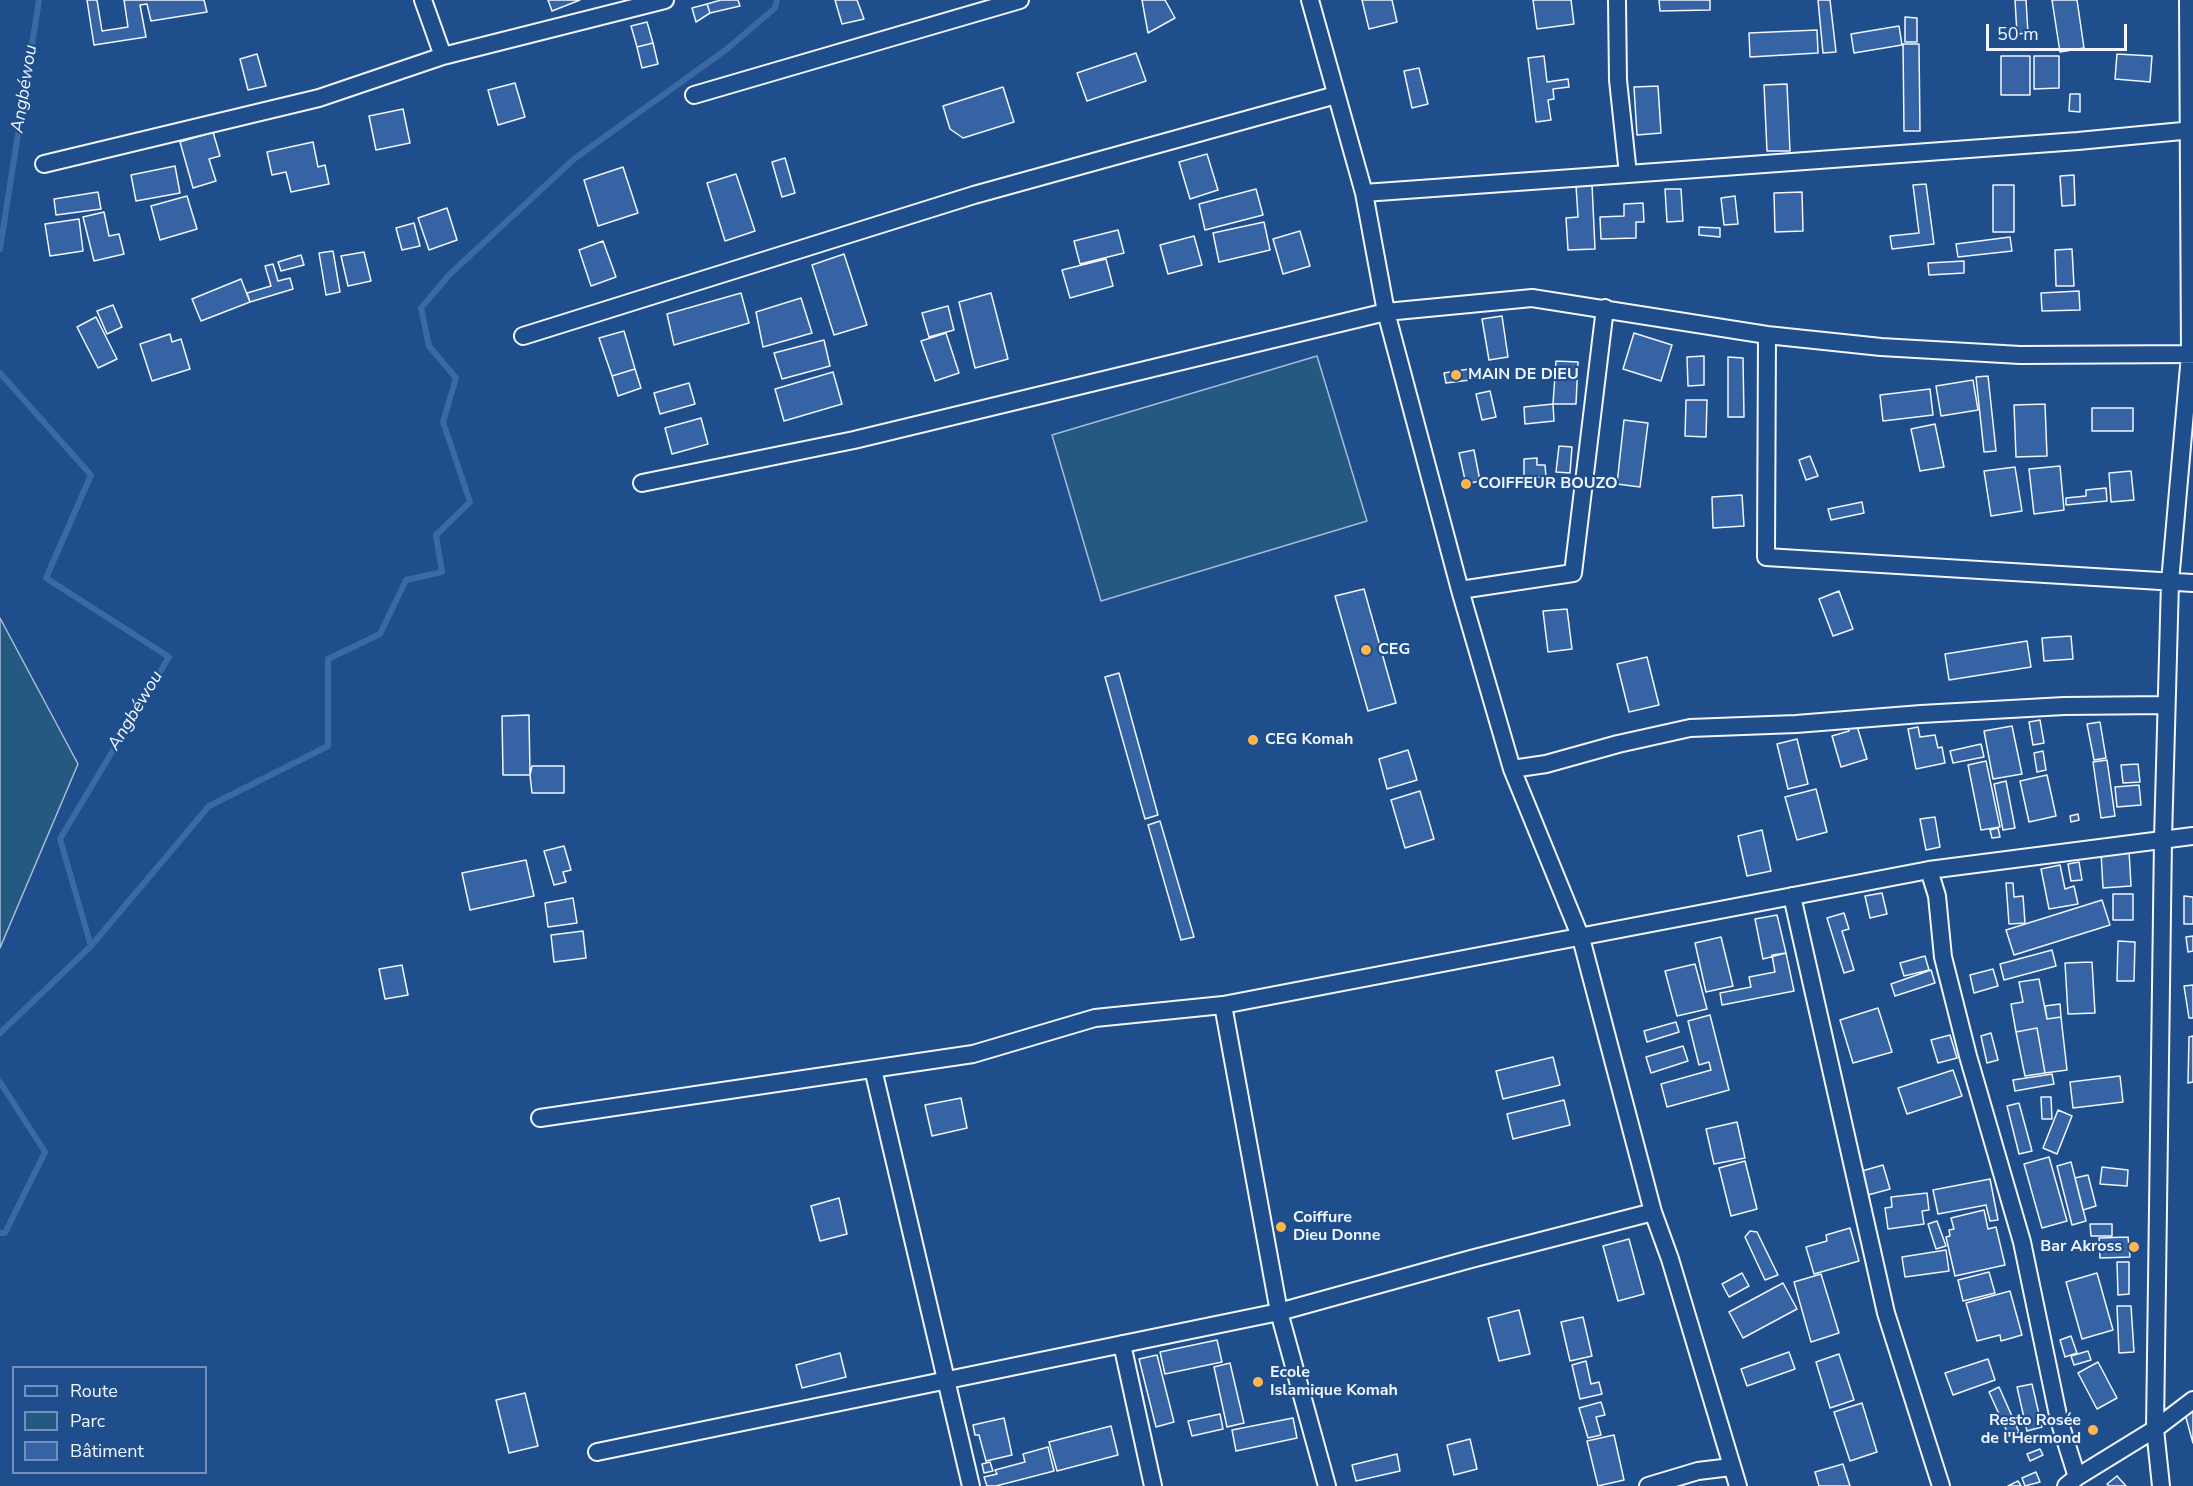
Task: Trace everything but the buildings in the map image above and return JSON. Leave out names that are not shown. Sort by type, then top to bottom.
[{"type":"street","points":[[423,0],[443,56]]},
{"type":"street","points":[[44,164],[319,98],[443,56],[665,0]]},
{"type":"street","points":[[694,95],[1020,0]]},
{"type":"street","points":[[1310,0],[1364,193],[1386,312],[1460,590],[1512,770],[1581,938],[1653,1212],[1670,1259],[1738,1486]]},
{"type":"street","points":[[1617,0],[1618,80],[1628,174]]},
{"type":"street","points":[[2161,1486],[2155,1429],[2166,705],[2170,582],[2192,355],[2188,0]]},
{"type":"street","points":[[523,336],[974,195],[1336,94]]},
{"type":"street","points":[[1364,193],[2191,130]]},
{"type":"street","points":[[642,483],[854,440],[1386,312],[1532,298],[1767,335],[1881,346],[2020,355],[2192,355]]},
{"type":"street","points":[[1460,590],[1573,573],[1605,309]]},
{"type":"street","points":[[1767,335],[1766,557],[2193,583]]},
{"type":"street","points":[[1512,770],[1546,764],[1690,728],[1796,724],[2064,706],[2166,705]]},
{"type":"street","points":[[540,1118],[973,1054],[1095,1018],[1223,1005],[1929,870],[2193,836]]},
{"type":"street","points":[[1929,870],[1937,896],[1943,957],[1951,990],[2022,1242],[2071,1482],[2155,1429],[2193,1400]]},
{"type":"street","points":[[1791,897],[1886,1314],[1941,1486]]},
{"type":"street","points":[[1223,1005],[1279,1312],[1327,1486]]},
{"type":"street","points":[[873,1069],[971,1486]]},
{"type":"street","points":[[597,1452],[1279,1312],[1653,1212]]},
{"type":"street","points":[[1122,1344],[1153,1486]]},
{"type":"street","points":[[1648,1486],[1698,1471],[1731,1467]]},
{"type":"green space","points":[[1317,356],[1367,521],[1101,601],[1052,435]]},
{"type":"green space","points":[[0,618],[78,764],[0,948]]},
{"type":"waterway","name":"Angbéwou","points":[[0,249],[39,0]]},
{"type":"waterway","points":[[91,946],[209,806],[328,746],[328,659],[380,634],[406,580],[442,572],[436,535],[470,502],[443,422],[456,378],[429,346],[421,308],[450,274],[574,159],[727,49],[775,8],[777,0]]},
{"type":"waterway","name":"Angbéwou","points":[[0,373],[91,475],[46,578],[169,657],[60,839],[91,946],[0,1033]]},
{"type":"waterway","name":"Angbéwou","points":[[0,1082],[45,1152],[5,1233],[0,1233]]},
{"type":"place","name":"MAIN DE DIEU","points":[[1456,375]]},
{"type":"place","name":"COIFFEUR BOUZO","points":[[1466,484]]},
{"type":"place","name":"CEG","points":[[1366,650]]},
{"type":"place","name":"CEG Komah","points":[[1253,740]]},
{"type":"place","name":"Coiffure Dieu Donne","points":[[1281,1227]]},
{"type":"place","name":"Bar Akross","points":[[2134,1247]]},
{"type":"place","name":"Ecole Islamique Komah","points":[[1258,1382]]},
{"type":"place","name":"Resto Rosée de l'Hermond","points":[[2093,1430]]}]
